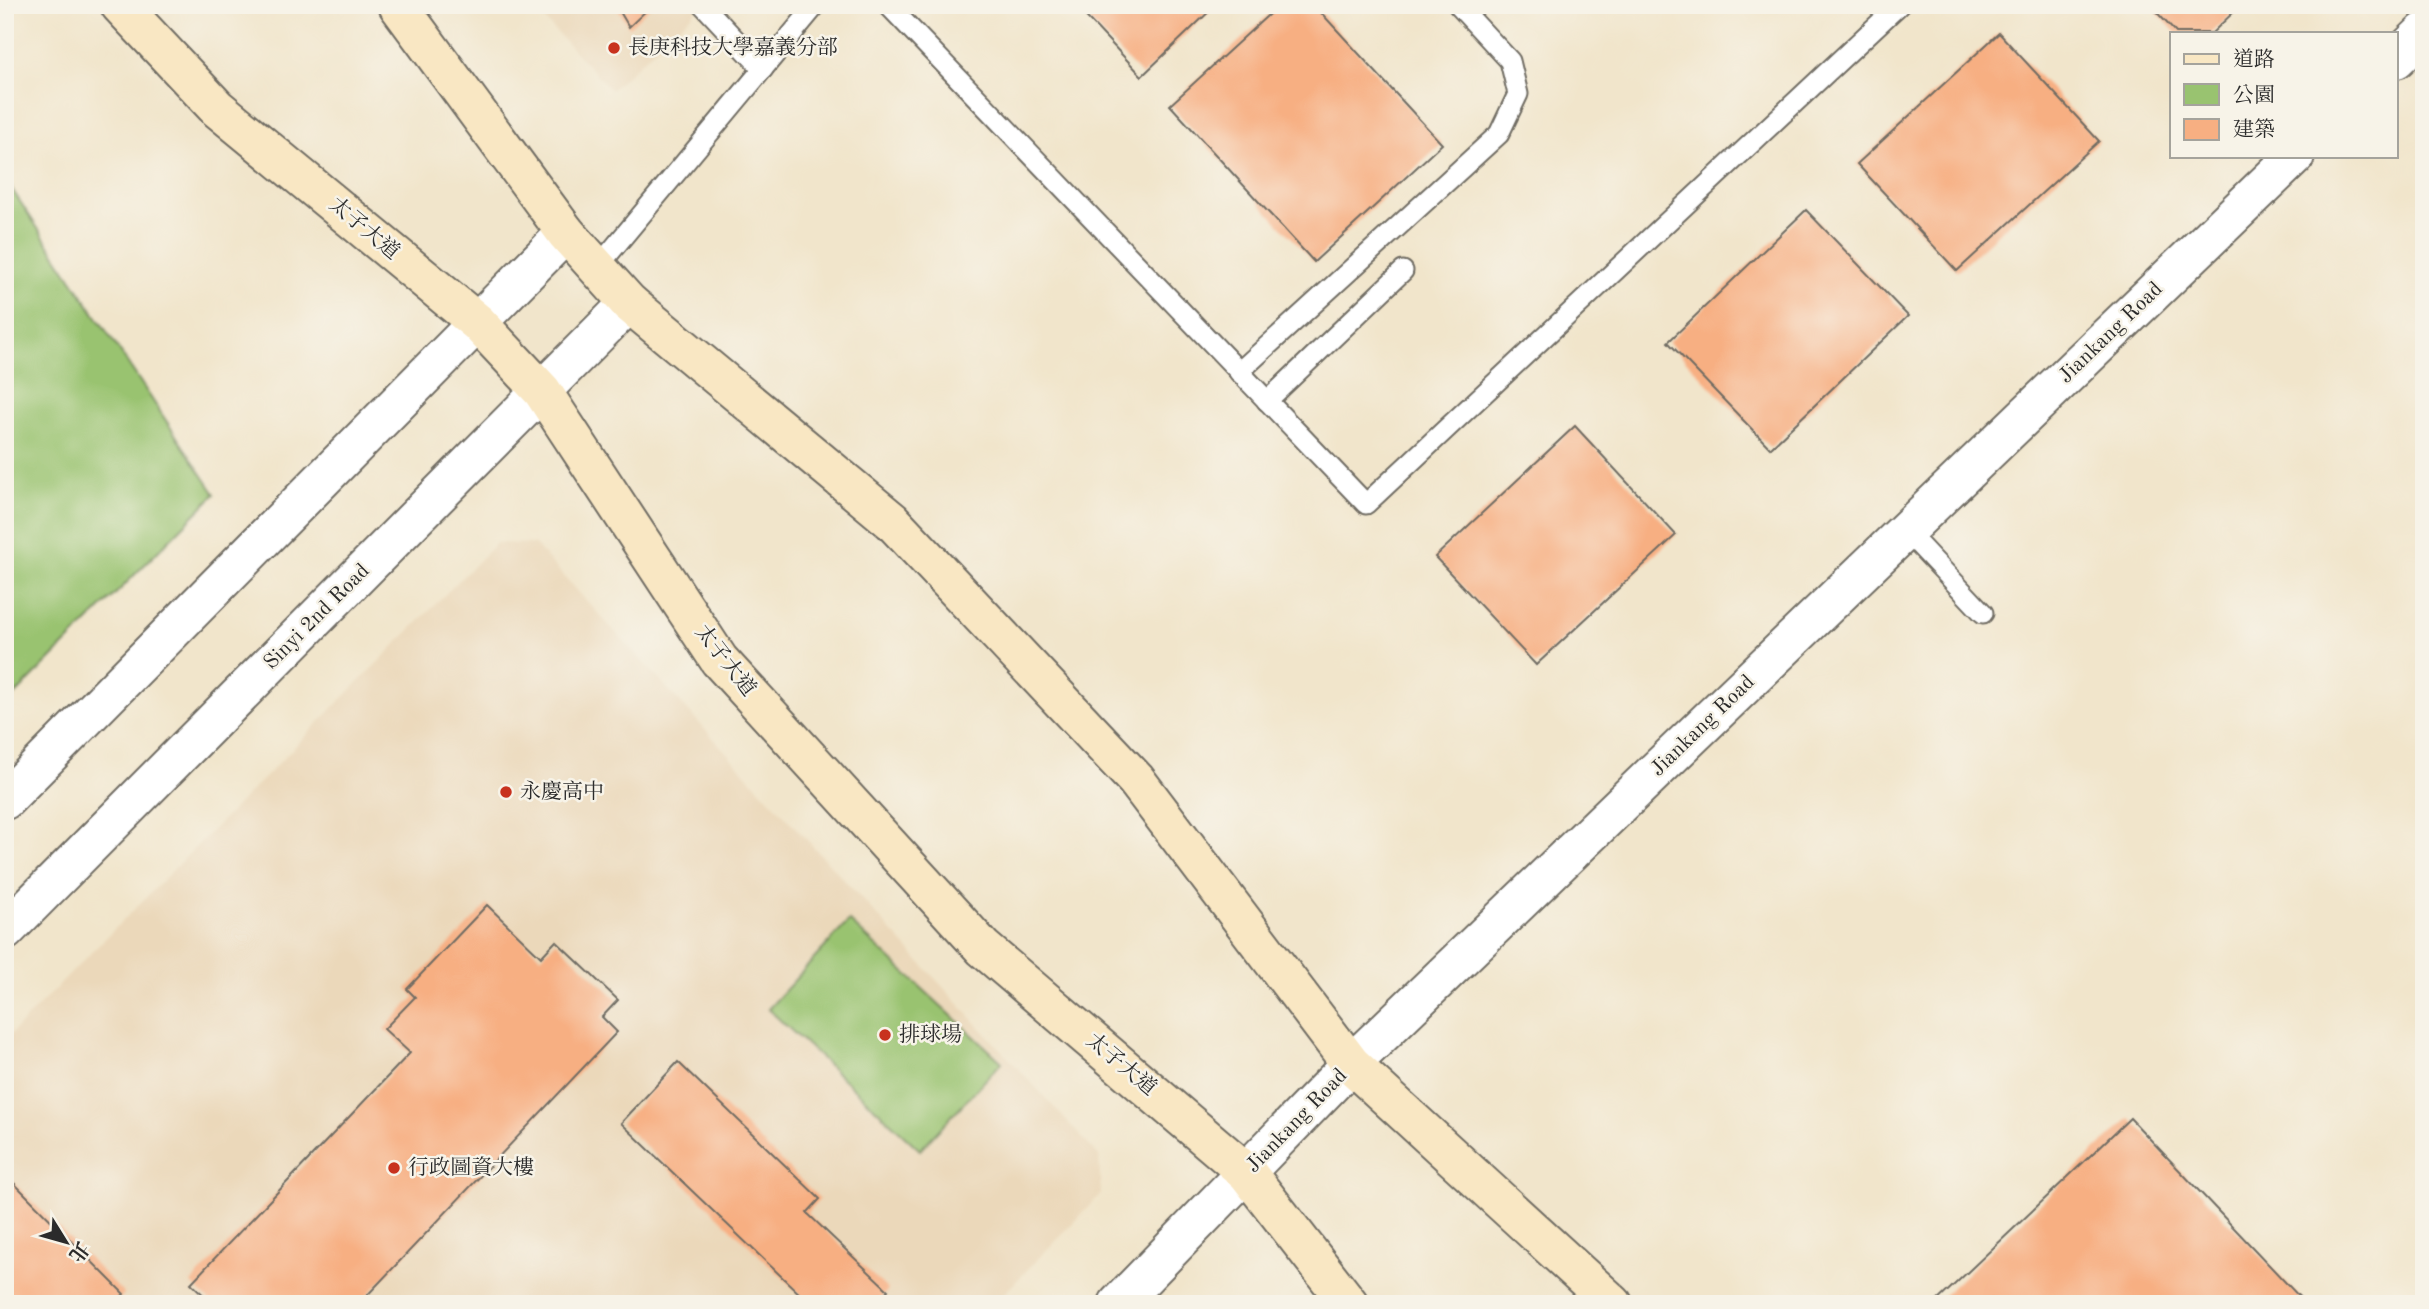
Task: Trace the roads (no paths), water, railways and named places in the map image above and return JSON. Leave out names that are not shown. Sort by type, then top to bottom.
[{"type":"street","name":"太子大道","points":[[120,5],[217,108],[478,323],[542,391],[719,660],[984,948],[1247,1172],[1349,1304]]},
{"type":"street","points":[[398,5],[566,233],[629,303],[891,520],[1136,780],[1351,1064],[1613,1304]]},
{"type":"street","points":[[2398,57],[2424,32]]},
{"type":"street","name":"Jiankang Road","points":[[1118,1304],[1351,1064],[2293,158]]},
{"type":"street","points":[[5,800],[566,233]]},
{"type":"street","name":"Sinyi 2nd Road","points":[[5,930],[629,303]]},
{"type":"lane","points":[[703,5],[763,69]]},
{"type":"lane","points":[[597,268],[816,5]]},
{"type":"lane","points":[[887,5],[1366,504],[1899,5]]},
{"type":"lane","points":[[1239,372],[1499,134],[1518,94],[1510,61],[1458,5]]},
{"type":"lane","points":[[1267,401],[1403,271]]},
{"type":"lane","points":[[1906,531],[1983,613]]},
{"type":"place","name":"長庚科技大學嘉義分部","points":[[614,48]]},
{"type":"place","name":"永慶高中","points":[[506,792]]},
{"type":"place","name":"排球場","points":[[885,1035]]},
{"type":"place","name":"行政圖資大樓","points":[[394,1168]]}]
